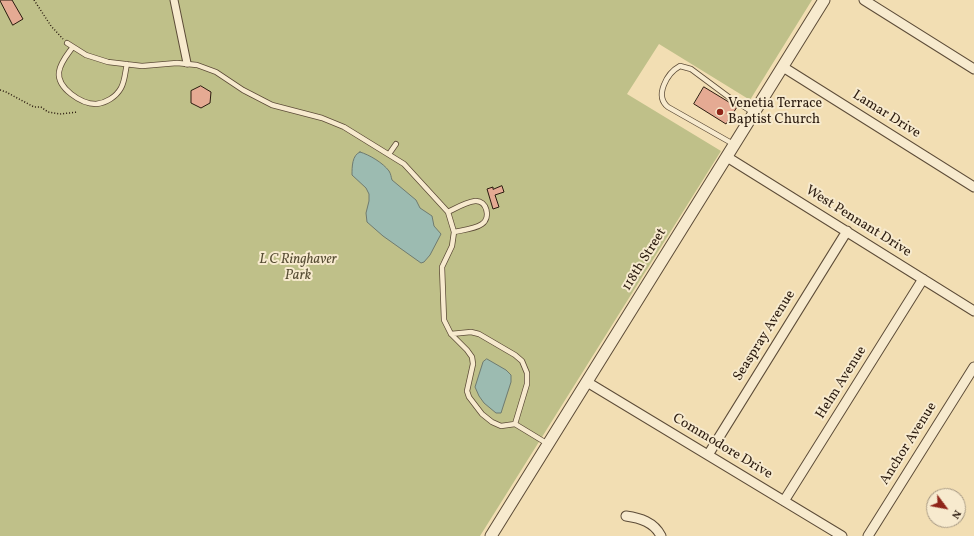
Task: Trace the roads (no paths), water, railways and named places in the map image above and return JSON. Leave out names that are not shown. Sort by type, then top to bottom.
[{"type":"street","points":[[174,0],[187,63]]},
{"type":"street","name":"118th Street","points":[[491,536],[824,0]]},
{"type":"street","points":[[864,0],[974,69]]},
{"type":"street","name":"Lamar Drive","points":[[783,67],[974,187]]},
{"type":"street","name":"West Pennant Drive","points":[[727,156],[974,311]]},
{"type":"street","name":"Seaspray Avenue","points":[[708,455],[847,231]]},
{"type":"street","name":"Helm Avenue","points":[[784,502],[923,279]]},
{"type":"street","name":"Anchor Avenue","points":[[868,536],[974,367]]},
{"type":"street","name":"Commodore Drive","points":[[587,382],[842,536]]},
{"type":"street","points":[[626,516],[640,518],[652,525],[661,536]]},
{"type":"lane","points":[[67,43],[72,48],[98,60],[146,66],[177,63],[197,65],[216,72],[243,90],[272,105],[334,122],[353,132],[404,164],[448,212],[454,232],[452,246],[442,267],[444,320],[451,334],[468,350],[472,357],[473,364],[467,390],[471,401],[482,414],[492,422],[501,426],[515,424],[548,444]]},
{"type":"lane","points":[[72,48],[60,65],[58,73],[60,80],[64,87],[72,94],[89,103],[96,104],[106,101],[115,95],[124,81],[127,64]]},
{"type":"lane","points":[[734,145],[668,107],[663,102],[662,95],[668,77],[676,68],[680,66],[691,69],[754,112]]},
{"type":"lane","points":[[389,154],[396,144]]},
{"type":"lane","points":[[448,212],[475,201],[483,204],[487,212],[486,219],[482,224],[454,232]]},
{"type":"lane","points":[[451,334],[471,332],[479,334],[515,355],[522,362],[527,373],[527,384],[515,424]]},
{"type":"water","points":[[360,152],[380,162],[390,172],[392,180],[416,200],[420,208],[432,216],[434,226],[441,234],[430,255],[424,262],[421,263],[383,236],[367,222],[366,213],[369,194],[366,188],[352,175],[354,158]]},
{"type":"water","points":[[487,359],[506,370],[511,375],[511,382],[501,413],[496,413],[484,403],[475,387],[483,362]]},
{"type":"place","name":"Venetia Terrace Baptist Church","points":[[720,112]]},
{"type":"park label","name":"L C Ringhaver Park","points":[[298,268]]}]
